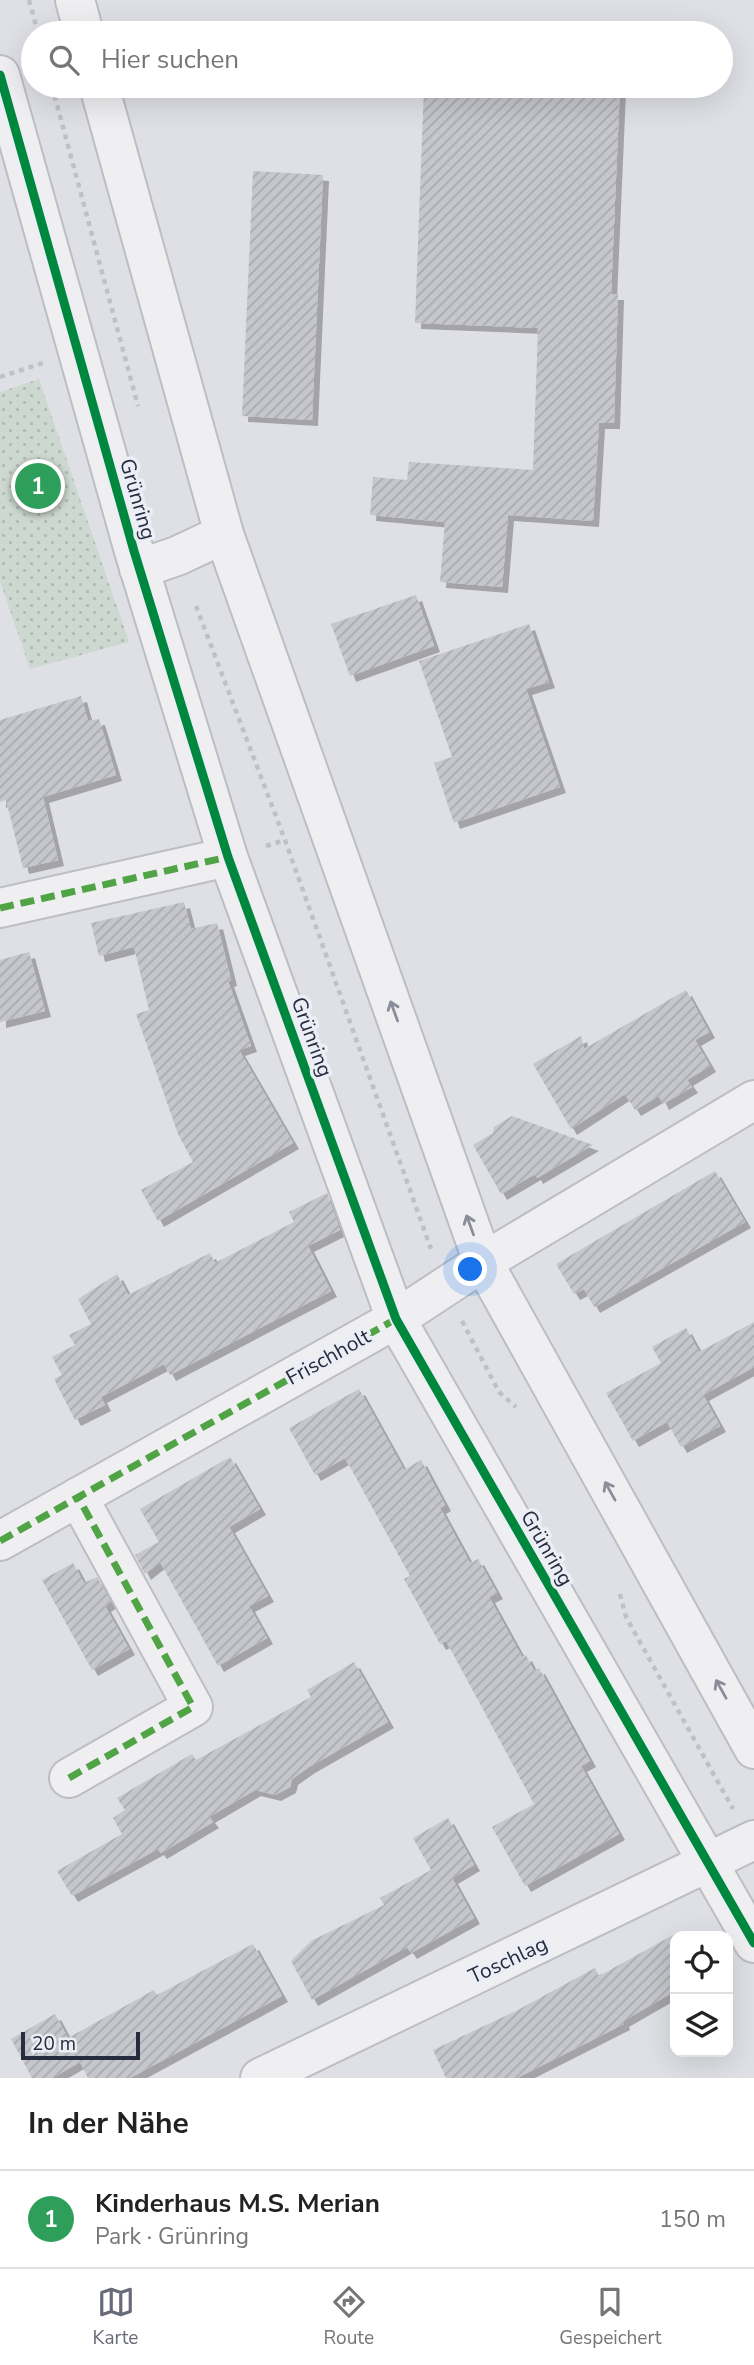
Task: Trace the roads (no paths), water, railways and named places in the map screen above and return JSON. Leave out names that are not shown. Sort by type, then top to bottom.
[{"type":"street","points":[[75,0],[81,21]]},
{"type":"street","name":"Grünring","points":[[0,75],[139,569],[228,857],[396,1319],[754,1943]]},
{"type":"street","points":[[102,98],[224,534],[483,1262],[754,1749]]},
{"type":"street","name":"Grünring","points":[[139,569],[177,556],[224,534]]},
{"type":"street","points":[[0,908],[228,857]]},
{"type":"street","name":"Frischholt","points":[[0,1541],[396,1319],[483,1262],[754,1100]]},
{"type":"street","points":[[69,1778],[193,1707],[78,1497]]},
{"type":"street","name":"Toschlag","points":[[260,2078],[754,1840]]},
{"type":"place","name":"Kinderhaus M.S. Merian","points":[[38,486]]}]
